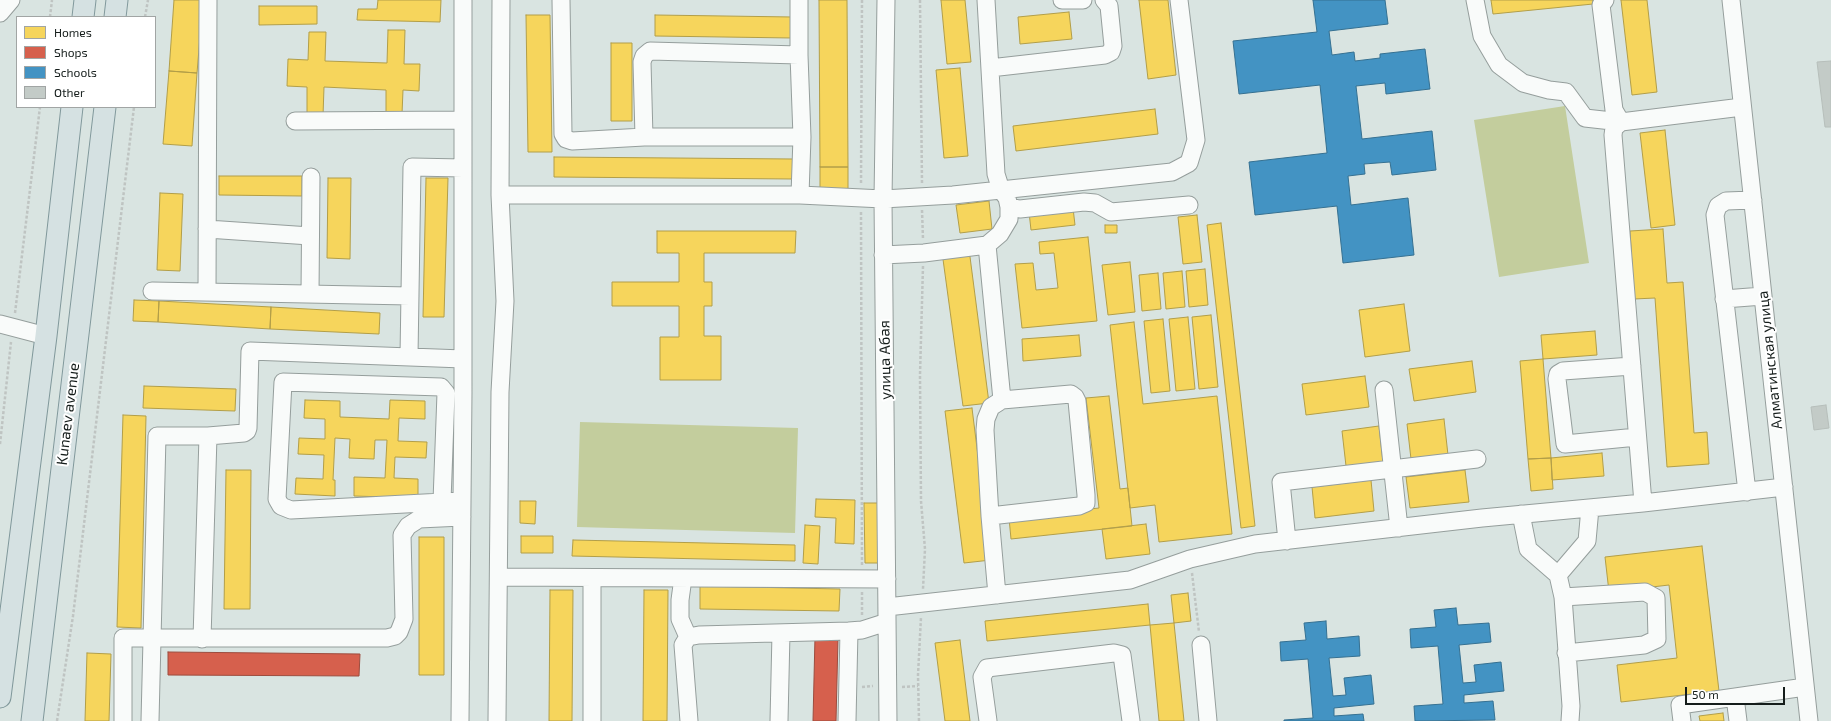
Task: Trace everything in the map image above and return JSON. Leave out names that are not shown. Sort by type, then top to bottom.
[{"type":"main road","points":[[83,16],[85,0]]},
{"type":"main road","points":[[115,16],[117,0]]},
{"type":"main road","points":[[0,697],[46,336],[72,108]]},
{"type":"main road","name":"Kunaev avenue","points":[[32,721],[105,108]]},
{"type":"street","points":[[0,13],[11,0]]},
{"type":"street","points":[[207,292],[208,0]]},
{"type":"street","points":[[460,721],[463,359],[463,0]]},
{"type":"street","points":[[497,721],[500,392],[505,300],[500,195],[501,0]]},
{"type":"street","points":[[561,0],[563,134],[566,139],[572,141],[644,137],[802,137]]},
{"type":"street","points":[[799,0],[799,55],[802,137],[800,196]]},
{"type":"street","name":"улица Абая","points":[[886,0],[883,255],[888,721]]},
{"type":"street","points":[[883,255],[924,253],[987,245],[1000,234],[1009,219],[1007,198],[1001,190],[996,174],[986,0]]},
{"type":"street","points":[[1062,0],[1083,0]]},
{"type":"street","points":[[990,68],[1105,56],[1111,52],[1113,46],[1109,6],[1104,0]]},
{"type":"street","points":[[500,195],[800,196],[883,199],[1001,190],[1172,172],[1189,163],[1196,140],[1179,0]]},
{"type":"street","points":[[1474,0],[1482,36],[1499,65],[1523,83],[1549,90],[1566,92],[1585,118],[1621,122],[1742,107]]},
{"type":"street","points":[[1605,0],[1601,5],[1614,110],[1621,122]]},
{"type":"street","name":"Алматинская улица","points":[[1730,0],[1809,721]]},
{"type":"street","points":[[644,137],[642,62],[644,56],[650,51],[799,55]]},
{"type":"street","points":[[295,121],[463,120]]},
{"type":"street","points":[[1621,122],[1614,128],[1613,135],[1637,438],[1644,503]]},
{"type":"street","points":[[409,356],[412,167],[463,168]]},
{"type":"street","points":[[310,294],[311,176]]},
{"type":"street","points":[[1747,492],[1715,215],[1718,206],[1726,201],[1753,200]]},
{"type":"street","points":[[1009,207],[1020,209],[1084,202],[1095,203],[1111,212],[1189,204]]},
{"type":"street","points":[[207,229],[310,236]]},
{"type":"street","points":[[987,245],[1002,400]]},
{"type":"street","points":[[152,291],[410,296]]},
{"type":"street","points":[[1724,299],[1763,296]]},
{"type":"street","points":[[6,326],[46,336]]},
{"type":"street","points":[[150,721],[157,436],[208,436],[244,433],[247,431],[250,351],[463,359]]},
{"type":"street","points":[[1632,366],[1563,371],[1558,374],[1557,378],[1565,444],[1637,438]]},
{"type":"street","points":[[442,501],[446,393],[441,387],[283,382],[277,499],[281,506],[291,510],[442,501],[462,509]]},
{"type":"street","points":[[1384,390],[1399,528]]},
{"type":"street","points":[[990,516],[1080,506],[1086,503],[1077,401],[1075,397],[1070,394],[1002,400],[991,406],[986,419],[990,516],[996,591]]},
{"type":"street","points":[[202,639],[208,436]]},
{"type":"street","points":[[1287,541],[1281,482],[1477,459]]},
{"type":"street","points":[[688,721],[683,645],[688,637],[699,635],[855,631],[887,609],[923,599],[996,591],[1158,569],[1190,559],[1255,544],[1521,514],[1644,503],[1784,487]]},
{"type":"street","points":[[1558,576],[1587,540],[1590,508]]},
{"type":"street","points":[[123,721],[123,638],[387,638],[395,636],[399,632],[404,619],[402,535],[408,526],[419,519],[462,509]]},
{"type":"street","points":[[1521,514],[1528,549],[1558,576],[1563,597],[1571,706],[1570,721]]},
{"type":"street","points":[[499,577],[887,579]]},
{"type":"street","points":[[592,578],[592,721]]},
{"type":"street","points":[[683,578],[680,600],[680,619],[688,637]]},
{"type":"street","points":[[1563,597],[1645,592],[1656,598],[1657,639],[1644,645],[1566,653]]},
{"type":"street","points":[[847,721],[855,631]]},
{"type":"street","points":[[779,721],[781,633]]},
{"type":"street","points":[[1201,645],[1208,721]]},
{"type":"street","points":[[988,721],[982,677],[987,668],[1114,653],[1122,655],[1131,721]]},
{"type":"street","points":[[1682,721],[1680,705],[1806,687]]},
{"type":"street","points":[[1735,697],[1738,721]]},
{"type":"path","points":[[50,16],[52,0]]},
{"type":"path","points":[[145,16],[148,0]]},
{"type":"path","points":[[855,631],[862,579],[862,0]]},
{"type":"path","points":[[919,721],[918,675],[925,549],[921,501],[920,375],[924,253],[921,197],[920,0]]},
{"type":"path","points":[[0,444],[6,326],[40,108]]},
{"type":"path","points":[[57,721],[74,608],[134,108]]},
{"type":"path","points":[[1190,559],[1201,645]]},
{"type":"path","points":[[859,680],[859,688]]},
{"type":"green space","points":[[1565,106],[1589,263],[1499,277],[1474,120]]},
{"type":"green space","points":[[580,422],[798,428],[795,533],[577,527]]},
{"type":"building: Homes","points":[[174,0],[203,0],[197,73],[169,71]]},
{"type":"building: Homes","points":[[378,0],[441,0],[440,22],[357,20],[358,9],[377,9]]},
{"type":"building: Homes","points":[[819,0],[847,0],[848,167],[820,167]]},
{"type":"building: Homes","points":[[941,0],[965,0],[971,62],[947,64]]},
{"type":"building: Homes","points":[[1139,0],[1168,0],[1176,75],[1148,79]]},
{"type":"building: Homes","points":[[1491,0],[1593,0],[1593,4],[1493,14]]},
{"type":"building: Homes","points":[[1621,0],[1647,0],[1657,92],[1632,95]]},
{"type":"building: Homes","points":[[259,6],[317,6],[317,24],[259,25]]},
{"type":"building: Homes","points":[[1069,12],[1072,39],[1020,44],[1018,17]]},
{"type":"building: Homes","points":[[526,15],[550,15],[552,152],[528,152]]},
{"type":"building: Homes","points":[[655,15],[793,17],[792,38],[655,36]]},
{"type":"building: Homes","points":[[388,30],[405,30],[404,64],[420,64],[419,91],[403,90],[402,114],[386,114],[386,90],[324,87],[323,116],[307,116],[307,87],[287,86],[288,59],[308,60],[309,32],[326,32],[325,61],[387,63]]},
{"type":"building: Homes","points":[[611,43],[632,43],[632,121],[611,121]]},
{"type":"building: Homes","points":[[960,68],[968,156],[944,158],[936,70]]},
{"type":"building: Homes","points":[[169,71],[197,73],[192,146],[163,144]]},
{"type":"building: Homes","points":[[1155,109],[1158,134],[1016,151],[1013,126]]},
{"type":"building: Homes","points":[[1665,130],[1675,225],[1651,228],[1640,133]]},
{"type":"building: Homes","points":[[554,157],[793,159],[793,179],[554,177]]},
{"type":"building: Homes","points":[[820,167],[848,167],[848,190],[820,190]]},
{"type":"building: Homes","points":[[219,176],[302,176],[302,196],[219,195]]},
{"type":"building: Homes","points":[[328,178],[351,178],[350,259],[327,258]]},
{"type":"building: Homes","points":[[426,178],[448,178],[444,317],[423,317]]},
{"type":"building: Homes","points":[[160,193],[183,194],[180,271],[157,270]]},
{"type":"building: Homes","points":[[989,201],[992,229],[960,233],[956,205]]},
{"type":"building: Homes","points":[[1073,208],[1075,225],[1031,230],[1029,212]]},
{"type":"building: Homes","points":[[1197,215],[1202,262],[1183,264],[1178,217]]},
{"type":"building: Homes","points":[[1221,223],[1255,526],[1241,528],[1207,225]]},
{"type":"building: Homes","points":[[1105,225],[1117,225],[1117,233],[1105,233]]},
{"type":"building: Homes","points":[[1663,229],[1667,283],[1683,282],[1694,433],[1707,432],[1709,464],[1667,467],[1655,298],[1634,299],[1630,231]]},
{"type":"building: Homes","points":[[657,231],[796,231],[795,253],[704,253],[704,282],[712,282],[712,306],[704,306],[704,336],[721,336],[721,380],[660,380],[660,337],[679,337],[679,306],[612,306],[612,282],[679,282],[679,253],[657,253]]},
{"type":"building: Homes","points":[[1088,237],[1097,321],[1022,328],[1015,264],[1033,263],[1036,290],[1058,288],[1054,253],[1040,254],[1039,242]]},
{"type":"building: Homes","points":[[969,249],[989,403],[963,406],[942,252]]},
{"type":"building: Homes","points":[[1130,262],[1135,312],[1108,315],[1102,265]]},
{"type":"building: Homes","points":[[1205,269],[1208,305],[1189,307],[1186,271]]},
{"type":"building: Homes","points":[[1182,271],[1185,307],[1166,309],[1163,273]]},
{"type":"building: Homes","points":[[1158,273],[1161,309],[1142,311],[1139,275]]},
{"type":"building: Homes","points":[[134,300],[159,301],[158,322],[133,321]]},
{"type":"building: Homes","points":[[159,301],[271,307],[270,329],[158,322]]},
{"type":"building: Homes","points":[[1404,304],[1410,351],[1365,357],[1359,310]]},
{"type":"building: Homes","points":[[271,307],[380,313],[379,334],[270,329]]},
{"type":"building: Homes","points":[[1211,315],[1218,387],[1199,389],[1192,317]]},
{"type":"building: Homes","points":[[1188,317],[1195,389],[1176,391],[1169,319]]},
{"type":"building: Homes","points":[[1163,319],[1170,391],[1151,393],[1144,321]]},
{"type":"building: Homes","points":[[1134,322],[1143,404],[1217,396],[1232,534],[1159,542],[1155,505],[1130,508],[1110,325]]},
{"type":"building: Homes","points":[[1595,331],[1597,355],[1543,359],[1541,335]]},
{"type":"building: Homes","points":[[1079,335],[1081,356],[1023,361],[1022,339]]},
{"type":"building: Homes","points":[[1543,359],[1551,458],[1528,459],[1520,361]]},
{"type":"building: Homes","points":[[1472,361],[1476,392],[1414,401],[1409,369]]},
{"type":"building: Homes","points":[[1365,376],[1369,407],[1306,415],[1302,384]]},
{"type":"building: Homes","points":[[144,386],[236,389],[235,411],[143,408]]},
{"type":"building: Homes","points":[[1109,396],[1120,489],[1128,488],[1132,526],[1011,539],[1009,518],[1099,508],[1086,398]]},
{"type":"building: Homes","points":[[305,400],[340,401],[340,417],[389,419],[390,400],[425,401],[425,419],[399,418],[398,441],[427,442],[426,458],[395,457],[394,478],[418,479],[418,498],[354,496],[354,477],[385,478],[387,440],[375,440],[374,459],[349,458],[350,439],[335,438],[333,480],[335,480],[335,496],[295,494],[296,478],[323,479],[324,455],[298,454],[299,438],[325,439],[325,419],[304,418]]},
{"type":"building: Homes","points":[[972,408],[991,560],[964,563],[945,411]]},
{"type":"building: Homes","points":[[123,415],[146,416],[141,628],[117,627]]},
{"type":"building: Homes","points":[[1444,419],[1448,455],[1411,459],[1407,424]]},
{"type":"building: Homes","points":[[1379,426],[1383,462],[1346,466],[1342,431]]},
{"type":"building: Homes","points":[[1602,453],[1604,476],[1552,480],[1551,458]]},
{"type":"building: Homes","points":[[1551,458],[1553,489],[1531,491],[1528,459]]},
{"type":"building: Homes","points":[[226,470],[251,470],[250,609],[224,609]]},
{"type":"building: Homes","points":[[1465,470],[1469,502],[1410,508],[1406,477]]},
{"type":"building: Homes","points":[[1371,480],[1374,511],[1315,518],[1312,487]]},
{"type":"building: Homes","points":[[816,499],[855,500],[854,544],[835,543],[836,518],[815,517]]},
{"type":"building: Homes","points":[[520,501],[536,501],[535,524],[520,523]]},
{"type":"building: Homes","points":[[864,503],[879,503],[880,563],[865,563]]},
{"type":"building: Homes","points":[[1146,524],[1150,554],[1106,559],[1102,529]]},
{"type":"building: Homes","points":[[805,525],[820,526],[818,564],[803,563]]},
{"type":"building: Homes","points":[[521,536],[553,536],[553,553],[521,553]]},
{"type":"building: Homes","points":[[419,537],[444,537],[444,675],[419,675]]},
{"type":"building: Homes","points":[[573,540],[795,545],[795,561],[572,556]]},
{"type":"building: Homes","points":[[1702,546],[1719,691],[1621,702],[1617,665],[1677,658],[1669,585],[1609,592],[1605,557]]},
{"type":"building: Homes","points":[[700,586],[840,589],[839,611],[700,609]]},
{"type":"building: Homes","points":[[550,590],[573,590],[572,721],[549,721]]},
{"type":"building: Homes","points":[[644,590],[668,590],[667,721],[643,721]]},
{"type":"building: Homes","points":[[1188,593],[1191,621],[1174,623],[1171,595]]},
{"type":"building: Homes","points":[[1148,604],[1150,625],[987,641],[985,621]]},
{"type":"building: Homes","points":[[1174,623],[1184,721],[1159,721],[1150,625]]},
{"type":"building: Homes","points":[[960,640],[970,721],[945,721],[935,643]]},
{"type":"building: Homes","points":[[87,653],[111,654],[109,721],[85,721]]},
{"type":"building: Homes","points":[[1723,713],[1724,721],[1700,721],[1699,716]]},
{"type":"building: Shops","points":[[815,637],[838,638],[836,721],[813,721]]},
{"type":"building: Shops","points":[[168,652],[360,654],[359,676],[168,675]]},
{"type":"building: Schools","points":[[1313,0],[1385,0],[1388,24],[1329,31],[1332,55],[1354,52],[1355,61],[1380,58],[1380,54],[1425,49],[1430,89],[1386,94],[1385,83],[1356,86],[1362,139],[1432,131],[1436,170],[1392,175],[1390,162],[1364,164],[1365,174],[1348,176],[1351,205],[1408,198],[1414,255],[1343,263],[1337,206],[1255,215],[1249,162],[1327,153],[1320,85],[1239,94],[1233,41],[1317,32]]},
{"type":"building: Schools","points":[[1456,608],[1458,625],[1489,623],[1491,642],[1459,645],[1463,683],[1476,682],[1474,665],[1501,662],[1504,691],[1464,695],[1464,703],[1493,701],[1495,720],[1415,721],[1414,706],[1443,704],[1438,646],[1411,648],[1410,629],[1436,627],[1434,610]]},
{"type":"building: Schools","points":[[1326,621],[1327,639],[1359,636],[1360,656],[1329,658],[1333,696],[1346,695],[1344,678],[1371,675],[1374,704],[1334,708],[1334,716],[1363,714],[1364,721],[1284,721],[1313,718],[1308,659],[1281,661],[1280,642],[1306,640],[1304,623]]},
{"type":"building: Other","points":[[1831,61],[1831,127],[1825,127],[1817,62]]},
{"type":"building: Other","points":[[1826,405],[1829,428],[1814,430],[1811,407]]}]
